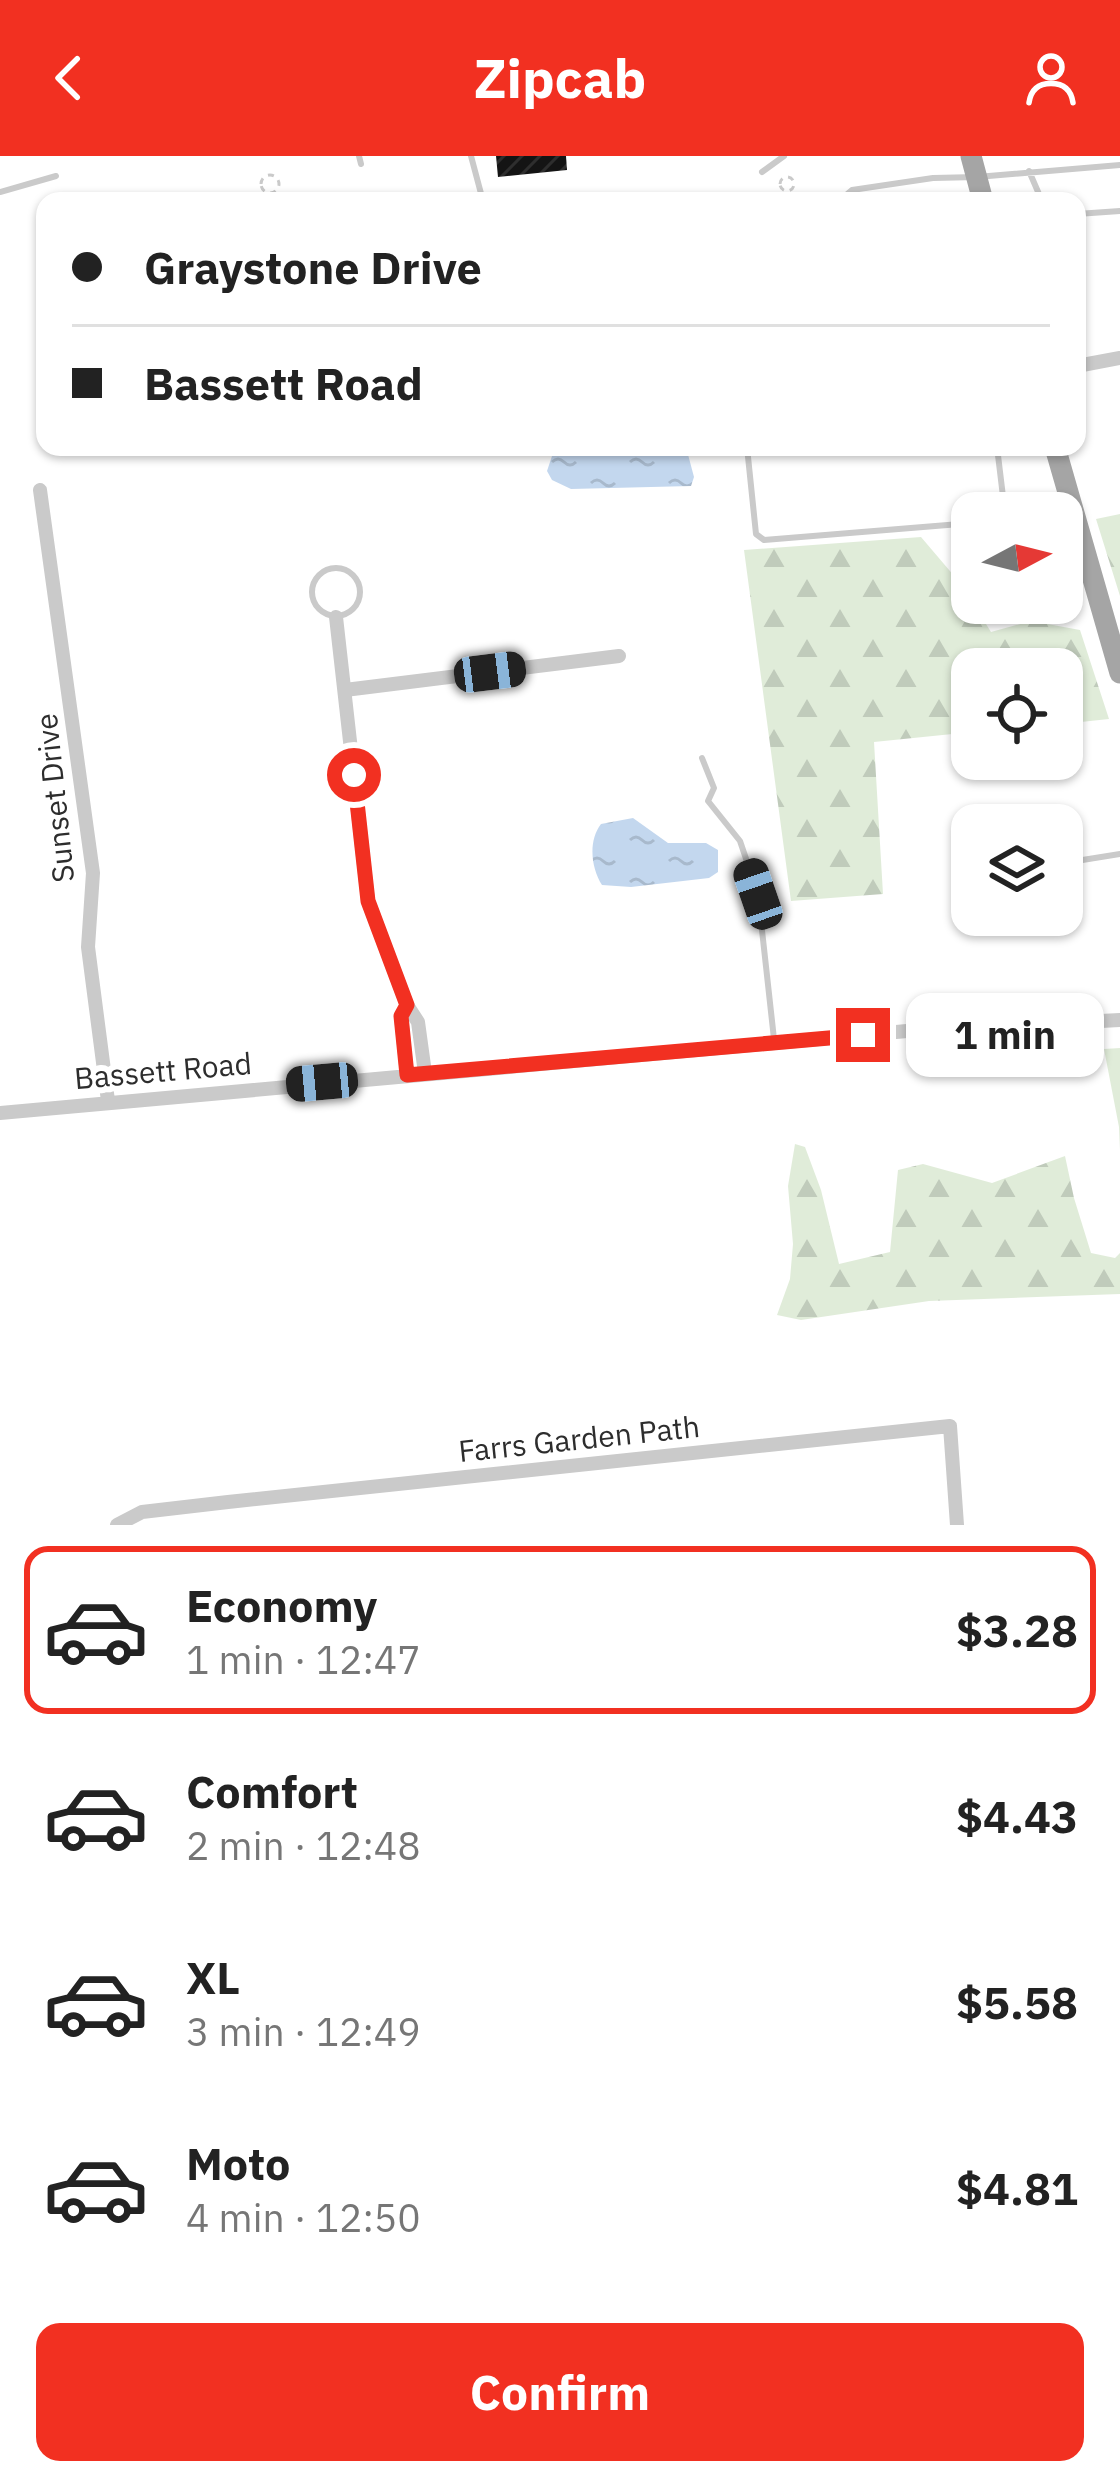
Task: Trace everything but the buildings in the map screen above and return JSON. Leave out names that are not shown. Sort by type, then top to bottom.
[{"type":"main road","points":[[1056,456],[1063,492]]},
{"type":"main road","points":[[1083,561],[1120,673]]},
{"type":"street","points":[[1086,364],[1120,358]]},
{"type":"street","name":"Sunset Drive","points":[[40,490],[93,873],[88,946],[108,1101]]},
{"type":"street","points":[[336,617],[368,901],[407,1005],[418,1022],[425,1073]]},
{"type":"street","points":[[345,690],[619,656]]},
{"type":"street","points":[[407,1005],[401,1016],[407,1075]]},
{"type":"street","name":"Bassett Road","points":[[0,1113],[774,1042],[1120,1020]]},
{"type":"street","name":"Farrs Garden Path","points":[[117,1525],[142,1512],[206,1504],[950,1426],[957,1525]]},
{"type":"lane","points":[[471,156],[481,192]]},
{"type":"lane","points":[[762,172],[784,156]]},
{"type":"lane","points":[[850,192],[974,167],[1029,172],[1120,165]]},
{"type":"lane","points":[[1029,172],[1038,192]]},
{"type":"lane","points":[[0,192],[56,176]]},
{"type":"lane","points":[[1086,213],[1120,211]]},
{"type":"lane","points":[[748,456],[756,534],[764,540],[951,525]]},
{"type":"lane","points":[[998,456],[1003,492]]},
{"type":"lane","points":[[335,568],[349,571],[358,580],[359,594],[348,613],[336,617],[316,604],[312,589],[315,578],[335,568]]},
{"type":"lane","points":[[702,758],[714,788],[708,801],[740,841],[758,894],[774,1042]]},
{"type":"lane","points":[[1083,860],[1120,854]]},
{"type":"green space","points":[[1120,514],[1120,596],[1096,519]]},
{"type":"green space","points":[[921,537],[951,572],[951,624],[986,624],[991,632],[1020,624],[1080,630],[1109,719],[1083,722],[1083,648],[951,648],[951,734],[874,742],[883,894],[791,901],[744,550]]},
{"type":"green space","points":[[1120,1048],[1120,1150],[1104,1049]]},
{"type":"green space","points":[[795,1144],[805,1147],[821,1190],[839,1264],[890,1252],[898,1170],[923,1164],[992,1183],[1065,1156],[1091,1253],[1115,1258],[1120,1253],[1120,1294],[929,1301],[801,1320],[777,1315],[790,1279],[793,1244],[788,1186]]},
{"type":"water","points":[[552,456],[688,456],[694,477],[691,486],[571,489],[552,480],[547,471]]},
{"type":"water","points":[[633,818],[668,843],[706,843],[718,850],[718,872],[709,878],[631,887],[602,885],[592,854],[597,831],[601,824]]},
{"type":"route","points":[[354,775],[368,901],[407,1005],[401,1016],[407,1075],[863,1035]]}]
